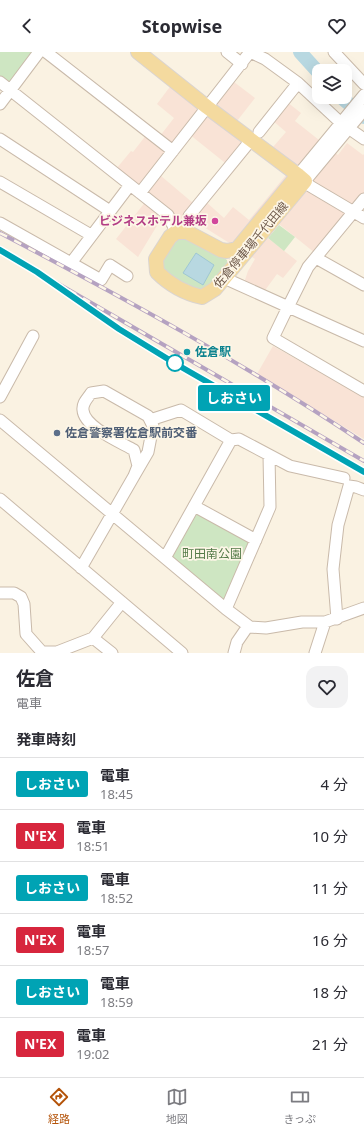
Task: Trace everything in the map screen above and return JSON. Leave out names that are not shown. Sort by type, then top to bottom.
[{"type":"main road","points":[[138,52],[207,107],[255,136],[301,178]]},
{"type":"main road","name":"佐倉停車場千代田線","points":[[301,178],[215,289],[202,297],[188,294],[166,281],[157,272],[156,259],[170,237],[176,232],[187,232],[221,250],[227,251],[237,249],[301,178]]},
{"type":"street","points":[[0,104],[39,52]]},
{"type":"street","points":[[46,52],[173,151]]},
{"type":"street","points":[[227,52],[242,64]]},
{"type":"street","points":[[140,193],[250,52],[265,59],[298,83],[345,126],[364,139]]},
{"type":"street","points":[[334,52],[364,84]]},
{"type":"street","points":[[0,82],[168,215],[176,232]]},
{"type":"street","points":[[189,216],[298,83]]},
{"type":"street","points":[[364,95],[345,126],[301,178],[310,186],[364,218]]},
{"type":"street","points":[[345,126],[364,110]]},
{"type":"street","points":[[0,138],[110,211]]},
{"type":"street","points":[[0,182],[91,235]]},
{"type":"street","points":[[72,262],[130,185]]},
{"type":"street","points":[[364,199],[308,267],[274,338],[364,391]]},
{"type":"street","points":[[0,224],[72,262],[101,280],[110,265],[127,276]]},
{"type":"street","points":[[316,258],[364,285]]},
{"type":"street","points":[[224,278],[364,341]]},
{"type":"street","points":[[0,397],[33,336]]},
{"type":"street","points":[[81,568],[148,452],[153,426],[148,416],[104,391],[91,393],[82,408],[87,421],[96,429],[134,450],[138,466],[134,476]]},
{"type":"street","points":[[150,420],[181,410],[231,440],[239,439],[290,466],[344,478]]},
{"type":"street","points":[[0,420],[248,626],[266,628],[302,622],[325,622],[364,608]]},
{"type":"street","points":[[165,558],[231,440]]},
{"type":"street","points":[[226,609],[270,507],[269,455]]},
{"type":"street","points":[[337,618],[333,569],[338,526],[349,486],[364,490]]},
{"type":"street","points":[[0,499],[182,653]]},
{"type":"street","points":[[194,506],[256,540]]},
{"type":"street","points":[[0,593],[14,593],[21,597],[24,604],[26,634],[42,652],[57,652],[93,638],[122,602]]},
{"type":"street","points":[[315,653],[325,622]]},
{"type":"street","points":[[234,653],[238,642],[248,626]]},
{"type":"street","points":[[93,638],[112,653]]},
{"type":"shaded area","points":[[234,82],[255,98],[230,130],[247,143],[229,166],[184,130],[154,170],[193,203],[205,201],[224,218],[233,207],[249,220],[295,164],[273,147],[286,132],[272,120],[287,102],[301,113],[295,121],[338,155],[347,143],[363,155],[364,154],[364,193],[315,253],[279,224],[268,238],[297,261],[283,278],[277,274],[263,293],[244,283],[248,271],[255,259],[191,219],[158,224],[138,257],[116,239],[150,196],[116,169],[131,151],[133,152],[147,134],[156,141],[174,118],[157,104],[172,84],[209,113]]},
{"type":"shaded area","points":[[273,346],[364,397],[364,439],[257,374]]},
{"type":"green space","points":[[0,52],[36,52],[13,82],[8,83],[0,76]]},
{"type":"green space","points":[[279,225],[295,237],[284,251],[268,238]]},
{"type":"green space","points":[[185,238],[227,260],[227,267],[204,290],[193,290],[165,273],[163,262],[166,254],[178,239]]},
{"type":"green space","name":"町田南公園","points":[[197,513],[248,541],[249,545],[227,598],[224,600],[172,558],[172,553],[194,514]]},
{"type":"water","points":[[196,253],[214,265],[203,285],[183,273]]},
{"type":"waterway","points":[[300,52],[312,65]]},
{"type":"waterway","points":[[349,104],[364,117]]},
{"type":"railway","points":[[0,233],[185,333],[275,386],[364,443]]},
{"type":"railway","points":[[0,250],[364,461]]},
{"type":"railway","points":[[83,304],[119,329],[176,364],[364,472]]},
{"type":"train","name":"しおさい","points":[[0,250],[37,272],[119,329],[176,364],[364,472]]},
{"type":"place","name":"ビジネスホテル兼坂","points":[[215,221]]},
{"type":"place","name":"佐倉駅","points":[[187,352]]},
{"type":"place","name":"佐倉警察署佐倉駅前交番","points":[[57,433]]}]
